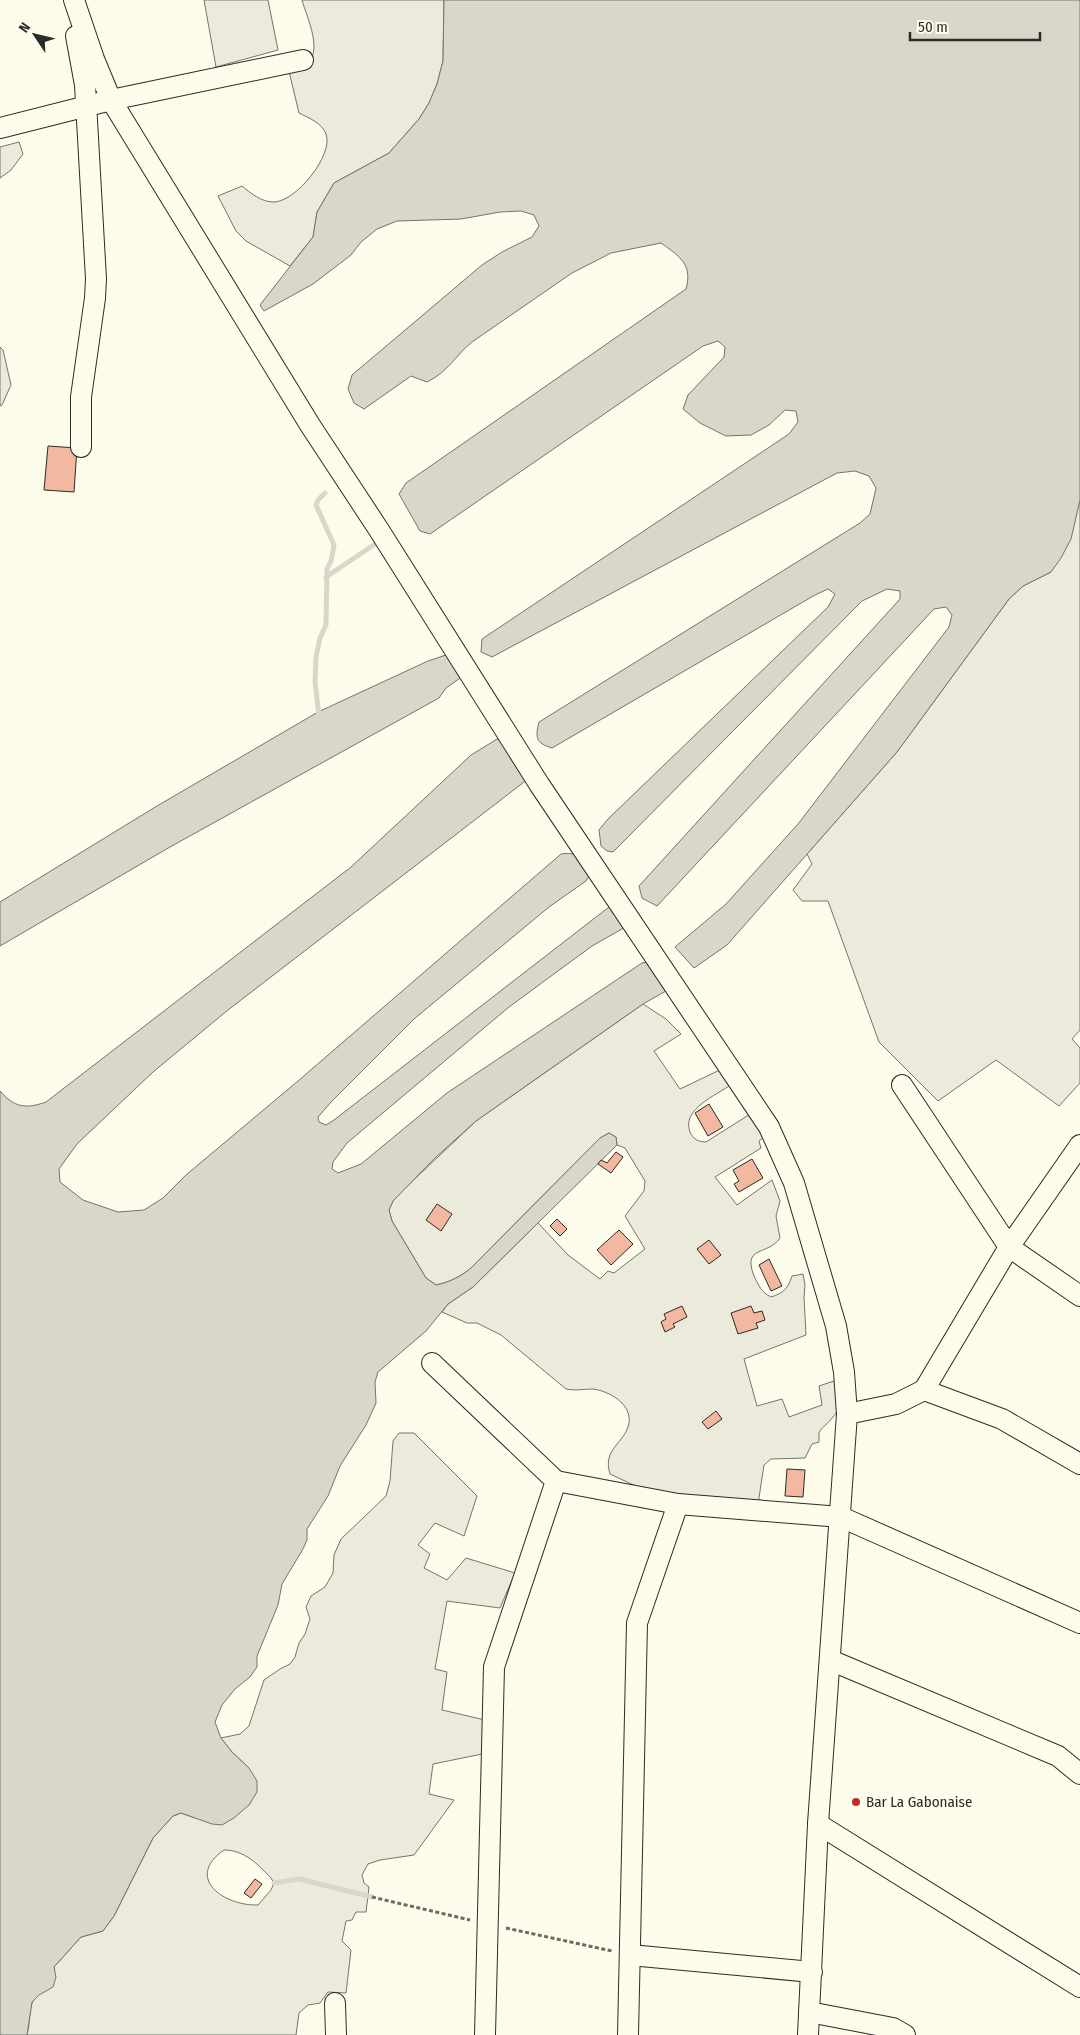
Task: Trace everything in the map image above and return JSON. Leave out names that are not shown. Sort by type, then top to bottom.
[{"type":"street","points":[[68,0],[85,84],[96,279],[95,298],[80,397],[81,448]]},
{"type":"street","points":[[74,0],[94,59],[111,100],[310,424],[539,784],[769,1127],[794,1183],[836,1326],[844,1372],[847,1414],[818,1824],[808,2035]]},
{"type":"street","points":[[0,128],[111,100],[303,60]]},
{"type":"street","points":[[902,1085],[1009,1247],[1080,1296]]},
{"type":"street","points":[[847,1414],[896,1404],[924,1390],[1009,1247],[1080,1145]]},
{"type":"street","points":[[432,1363],[556,1481],[678,1504],[841,1517],[1080,1623]]},
{"type":"street","points":[[924,1390],[1002,1419],[1080,1464]]},
{"type":"street","points":[[485,2035],[494,1667],[556,1481]]},
{"type":"street","points":[[628,2035],[637,1623],[678,1504]]},
{"type":"street","points":[[830,1660],[1058,1756],[1080,1774]]},
{"type":"street","points":[[818,1824],[1080,1987]]},
{"type":"street","points":[[630,1955],[812,1972]]},
{"type":"street","points":[[335,2003],[336,2035]]},
{"type":"street","points":[[809,2012],[893,2028],[904,2035]]},
{"type":"shaded area","points":[[204,0],[268,0],[278,50],[216,67]]},
{"type":"shaded area","points":[[302,0],[444,0],[443,61],[437,84],[429,103],[419,119],[389,153],[334,183],[317,212],[313,237],[290,266],[246,241],[236,231],[218,196],[242,186],[260,199],[273,202],[282,200],[292,195],[302,186],[319,165],[324,154],[327,143],[326,134],[318,124],[299,113],[289,71],[304,66],[310,60],[313,53],[313,35]]},
{"type":"shaded area","points":[[444,0],[1080,0],[1080,500],[1071,539],[1051,572],[1023,586],[1009,599],[897,752],[727,945],[694,968],[675,947],[726,904],[798,824],[949,627],[952,615],[946,607],[934,609],[657,906],[642,898],[639,886],[900,599],[900,591],[887,589],[862,601],[613,852],[607,851],[601,846],[599,830],[608,819],[828,607],[835,594],[828,589],[815,595],[552,748],[543,744],[538,739],[539,722],[860,523],[870,514],[876,488],[869,476],[855,471],[837,473],[492,657],[481,652],[482,639],[789,434],[798,422],[796,411],[785,410],[769,425],[751,435],[726,436],[700,423],[683,409],[688,395],[724,357],[725,347],[718,341],[703,346],[430,534],[420,531],[399,494],[406,483],[686,289],[688,280],[688,273],[683,262],[661,243],[611,253],[572,273],[472,342],[446,369],[434,378],[427,382],[411,376],[364,409],[354,403],[348,389],[352,375],[482,265],[502,252],[532,237],[539,226],[534,215],[521,211],[500,212],[461,219],[397,221],[377,229],[361,242],[351,255],[313,284],[264,311],[260,305],[313,237],[317,212],[334,183],[389,153],[419,119],[429,103],[437,84],[443,61]]},
{"type":"shaded area","points":[[19,142],[23,154],[11,170],[0,178],[0,147]]},
{"type":"shaded area","points":[[0,347],[3,350],[11,385],[0,406]]},
{"type":"shaded area","points":[[1080,500],[1080,1030],[1072,1039],[1080,1048],[1080,1083],[1059,1106],[996,1060],[938,1101],[879,1042],[828,901],[802,901],[793,890],[812,864],[807,854],[897,752],[1009,599],[1023,586],[1051,572],[1075,517]]},
{"type":"shaded area","points":[[446,655],[457,655],[463,676],[446,688],[439,698],[170,847],[0,946],[0,902],[157,806],[318,712],[428,661]]},
{"type":"shaded area","points":[[502,736],[528,779],[228,1010],[153,1072],[77,1144],[59,1169],[60,1182],[83,1200],[118,1212],[144,1210],[163,1198],[186,1175],[561,854],[576,855],[582,860],[591,872],[586,881],[549,907],[414,1019],[332,1101],[318,1117],[319,1122],[326,1125],[334,1120],[609,907],[618,907],[626,921],[622,929],[592,946],[509,1007],[347,1143],[333,1162],[332,1169],[338,1173],[361,1164],[447,1093],[642,963],[653,961],[666,991],[643,1004],[476,1121],[435,1158],[393,1201],[389,1210],[392,1221],[426,1278],[436,1285],[441,1284],[455,1279],[471,1268],[600,1138],[609,1133],[616,1137],[617,1145],[473,1287],[448,1304],[426,1331],[378,1372],[375,1382],[376,1403],[366,1425],[340,1466],[328,1496],[307,1529],[307,1540],[303,1549],[282,1584],[278,1605],[257,1656],[257,1667],[250,1677],[235,1689],[222,1705],[215,1722],[221,1738],[232,1752],[249,1768],[257,1781],[257,1792],[249,1805],[234,1818],[222,1825],[212,1824],[181,1813],[173,1816],[153,1838],[114,1916],[103,1931],[81,1937],[54,1967],[56,1977],[53,1987],[39,1995],[32,2002],[27,2035],[0,2035],[0,1091],[5,1097],[21,1106],[32,1106],[46,1102],[351,867],[471,755]]},
{"type":"shaded area","points":[[643,1004],[666,1019],[681,1034],[654,1051],[680,1089],[724,1068],[732,1084],[695,1110],[689,1124],[690,1132],[694,1138],[698,1141],[706,1142],[755,1111],[768,1134],[759,1141],[761,1148],[715,1177],[737,1205],[772,1180],[780,1201],[776,1216],[780,1238],[775,1244],[754,1255],[751,1260],[754,1276],[763,1291],[771,1297],[785,1290],[792,1276],[803,1274],[806,1335],[744,1359],[757,1406],[782,1399],[789,1417],[822,1405],[819,1386],[834,1381],[838,1400],[837,1409],[836,1413],[819,1432],[819,1442],[812,1444],[805,1458],[771,1459],[764,1465],[758,1504],[670,1502],[610,1474],[608,1465],[611,1452],[627,1430],[629,1423],[629,1416],[623,1404],[606,1392],[599,1390],[566,1389],[501,1335],[477,1323],[467,1323],[442,1312],[448,1304],[473,1287],[538,1223],[568,1255],[600,1279],[608,1271],[614,1273],[645,1249],[625,1216],[644,1191],[645,1181],[625,1148],[617,1145],[616,1137],[609,1133],[600,1138],[471,1268],[459,1277],[446,1282],[436,1285],[426,1278],[392,1221],[389,1210],[393,1201],[402,1191],[476,1121]]},
{"type":"shaded area","points":[[399,1433],[414,1433],[477,1496],[464,1536],[435,1523],[418,1545],[430,1554],[424,1568],[447,1580],[466,1558],[515,1573],[500,1608],[447,1601],[435,1669],[447,1672],[442,1710],[485,1720],[487,1753],[433,1764],[429,1794],[454,1800],[414,1855],[380,1860],[368,1864],[362,1875],[364,1883],[369,1887],[366,1912],[356,1912],[352,1920],[346,1921],[342,1941],[351,1950],[346,1993],[328,1992],[320,2003],[308,2005],[299,2013],[296,2035],[27,2035],[32,2003],[53,1982],[54,1967],[81,1937],[103,1931],[114,1916],[153,1838],[173,1816],[181,1813],[195,1818],[249,1768],[232,1752],[221,1738],[240,1734],[249,1726],[264,1680],[290,1664],[295,1657],[310,1619],[306,1607],[311,1596],[325,1587],[333,1573],[334,1555],[341,1539],[386,1496],[390,1481],[393,1441]],"holes":[[[224,1850],[238,1852],[256,1863],[274,1883],[271,1890],[258,1905],[233,1901],[213,1888],[208,1880],[208,1871],[213,1860]]]},
{"type":"building","points":[[48,446],[77,448],[74,492],[44,490]]},
{"type":"building","points":[[709,1104],[723,1127],[708,1136],[695,1113]]},
{"type":"building","points":[[616,1152],[623,1157],[611,1173],[598,1164],[601,1160],[607,1163]]},
{"type":"building","points":[[752,1159],[763,1178],[739,1192],[734,1184],[739,1181],[733,1170]]},
{"type":"building","points":[[437,1204],[452,1214],[441,1231],[426,1220]]},
{"type":"building","points":[[557,1219],[567,1229],[560,1236],[550,1226]]},
{"type":"building","points":[[619,1230],[633,1244],[611,1265],[597,1250]]},
{"type":"building","points":[[709,1240],[721,1255],[709,1264],[697,1249]]},
{"type":"building","points":[[769,1259],[782,1286],[771,1291],[759,1265]]},
{"type":"building","points":[[682,1306],[687,1317],[673,1324],[675,1327],[665,1332],[661,1322],[666,1319],[664,1314]]},
{"type":"building","points":[[751,1306],[754,1313],[762,1311],[765,1320],[756,1323],[758,1328],[738,1334],[731,1313]]},
{"type":"building","points":[[716,1411],[722,1419],[708,1429],[702,1422]]},
{"type":"building","points":[[787,1469],[805,1470],[803,1497],[785,1496]]},
{"type":"building","points":[[255,1879],[262,1884],[251,1898],[244,1893]]},
{"type":"waterway","points":[[319,717],[315,681],[316,657],[320,638],[326,625],[327,569],[331,561],[334,545],[316,505],[325,493]]},
{"type":"waterway","points":[[326,577],[381,540]]},
{"type":"waterway","points":[[274,1883],[299,1879],[372,1897]]},
{"type":"place","name":"Bar La Gabonaise","points":[[856,1802]]}]
